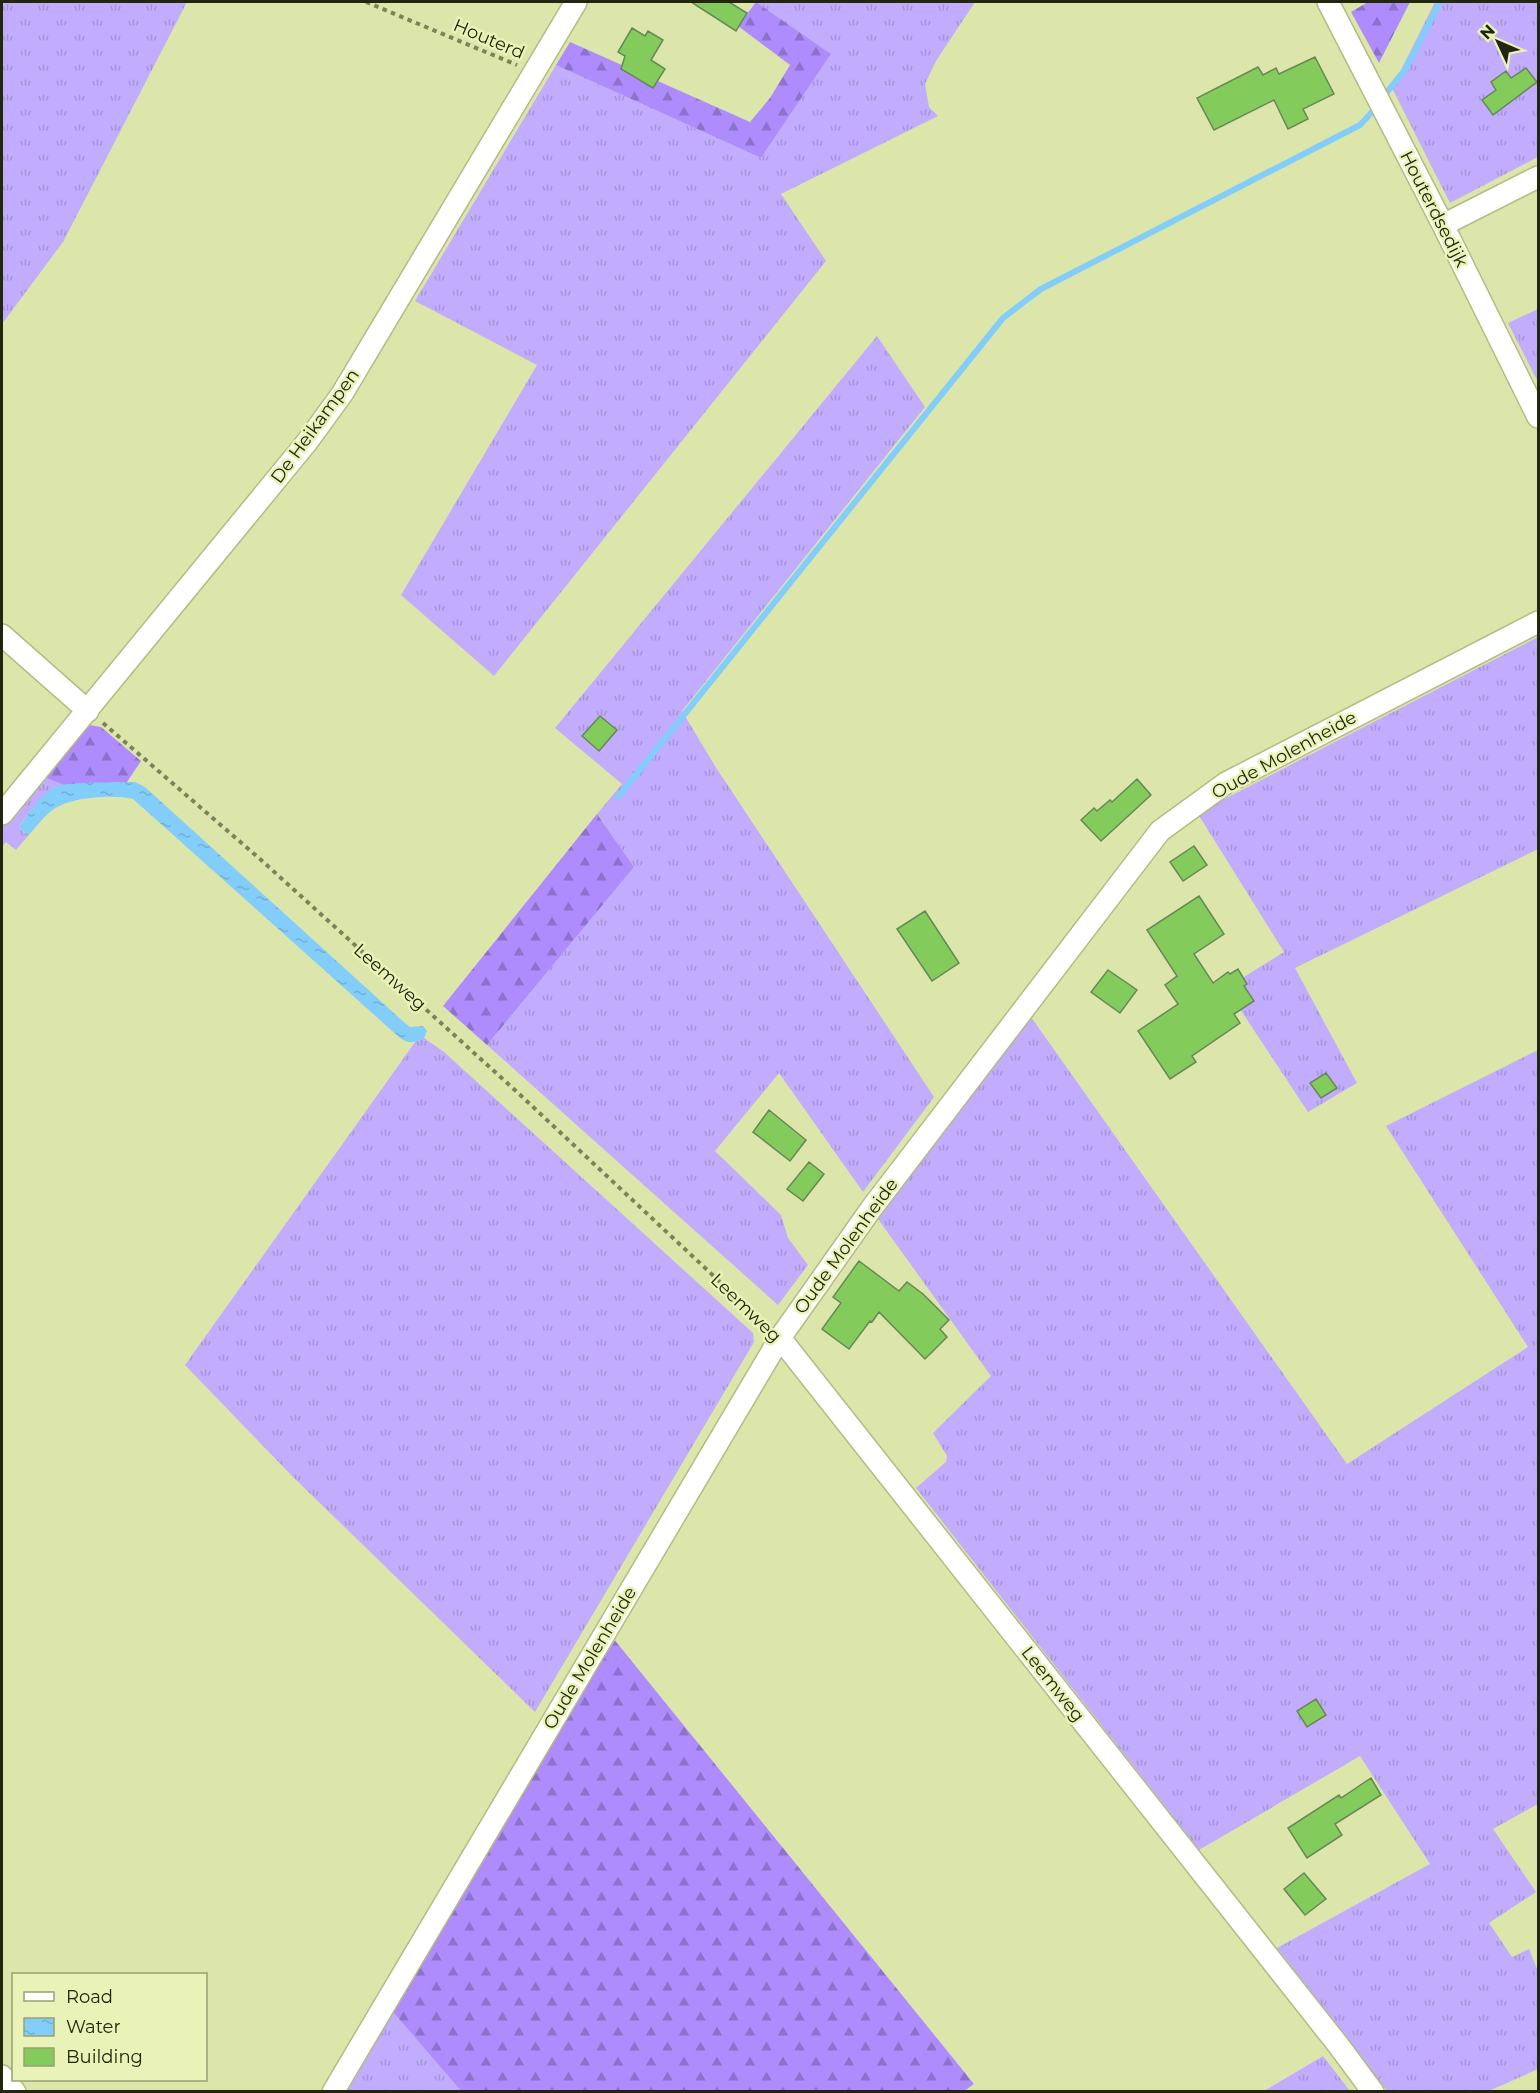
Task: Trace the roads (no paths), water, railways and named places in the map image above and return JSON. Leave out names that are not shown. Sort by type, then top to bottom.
[{"type":"street","name":"De Heikampen","points":[[2,814],[307,442],[342,394],[576,2]]},
{"type":"street","name":"Houterdsedijk","points":[[1328,2],[1539,417]]},
{"type":"street","points":[[1443,225],[1539,177]]},
{"type":"street","name":"Oude Molenheide","points":[[333,2091],[780,1338],[871,1209],[1160,831],[1226,783],[1539,622]]},
{"type":"street","points":[[2,635],[88,711]]},
{"type":"street","name":"Leemweg","points":[[780,1338],[1373,2091]]},
{"type":"street","points":[[2,2076],[15,2091]]},
{"type":"water","points":[[135,782],[145,787],[406,1024],[410,1027],[423,1026],[427,1031],[424,1038],[412,1042],[400,1038],[133,799],[104,797],[81,799],[61,805],[41,821],[28,836],[19,827],[38,800],[53,788],[77,783]]},
{"type":"waterway","points":[[1387,92],[1405,70],[1440,2]]},
{"type":"waterway","points":[[618,797],[1003,318],[1041,289],[1360,125],[1373,111]]}]
